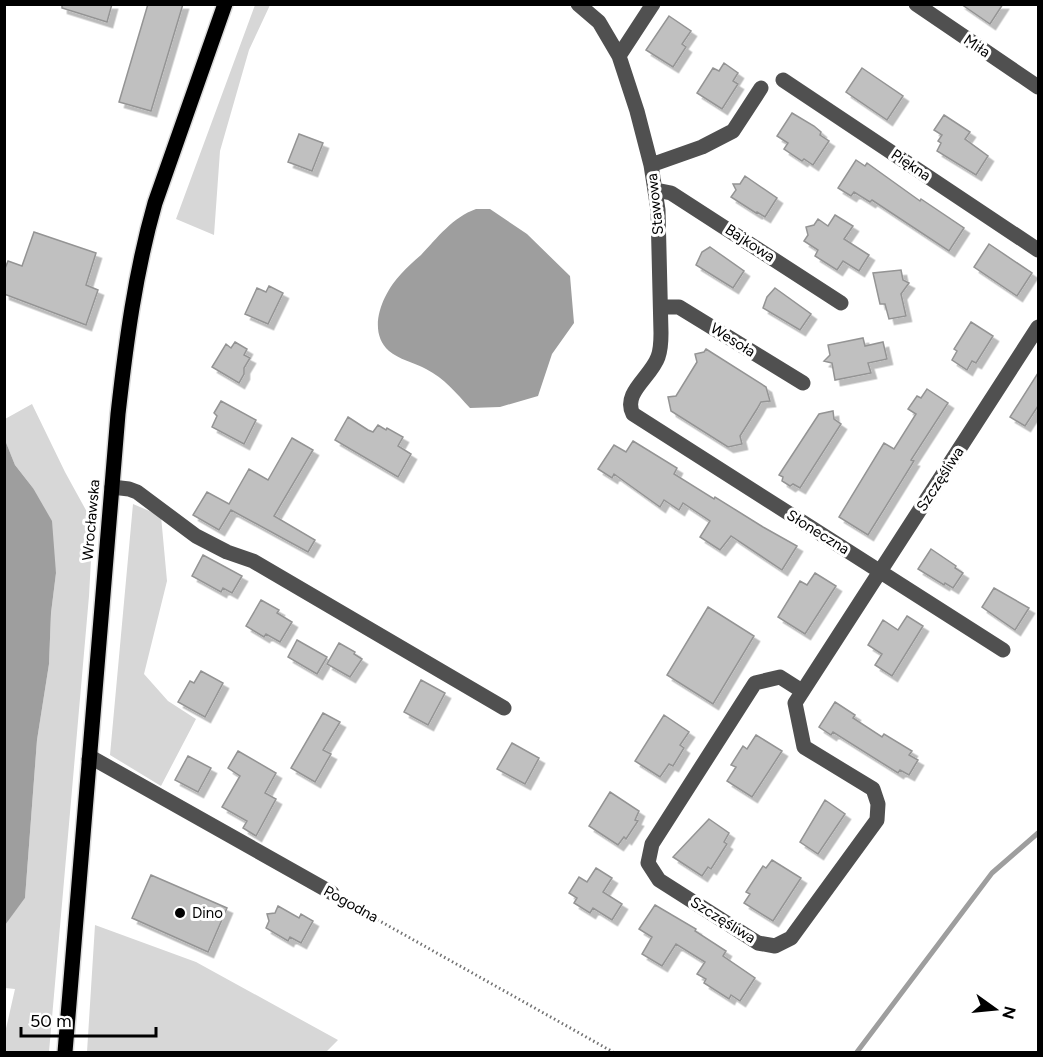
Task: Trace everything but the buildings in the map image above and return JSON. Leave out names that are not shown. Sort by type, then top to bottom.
[{"type":"main road","name":"Wrocławska","points":[[64,1053],[118,414],[128,326],[146,234],[225,4]]},
{"type":"street","name":"Stawowa","points":[[578,4],[599,22],[620,56],[637,111],[656,190],[662,333],[659,355],[649,374],[630,398],[629,406],[633,414]]},
{"type":"street","points":[[620,56],[653,4]]},
{"type":"street","name":"Miła","points":[[916,4],[1038,87]]},
{"type":"street","name":"Piękna","points":[[783,80],[1038,250]]},
{"type":"street","points":[[651,165],[702,147],[733,131],[761,88]]},
{"type":"street","name":"Bajkowa","points":[[656,190],[671,193],[841,303]]},
{"type":"street","name":"Wesoła","points":[[661,307],[680,307],[803,383]]},
{"type":"street","name":"Szczęśliwa","points":[[802,691],[780,677],[755,683],[652,844],[648,863],[659,880],[758,943],[775,946],[792,938],[877,820],[878,804],[873,789],[804,747],[795,703],[1038,327]]},
{"type":"street","name":"Słoneczna","points":[[633,414],[1003,650]]},
{"type":"street","points":[[112,487],[137,492],[196,536],[227,552],[253,561],[504,708]]},
{"type":"street","name":"Pogodna","points":[[89,759],[94,759],[332,893]]},
{"type":"path","name":"Pogodna","points":[[332,893],[613,1053]]},
{"type":"shaded area","points":[[255,5],[270,5],[249,50],[220,151],[214,235],[176,219]]},
{"type":"shaded area","points":[[476,209],[490,209],[527,234],[570,276],[574,323],[552,354],[538,396],[500,407],[470,408],[439,377],[389,351],[379,333],[378,322],[383,301],[394,282],[446,229],[460,217]]},
{"type":"shaded area","points":[[32,404],[93,523],[89,596],[49,1052],[5,1052],[5,1033],[15,989],[5,988],[4,925],[25,898],[37,740],[49,664],[51,613],[56,573],[33,488],[15,465],[5,440],[5,419]]},
{"type":"shaded area","points":[[5,440],[15,465],[33,488],[52,521],[56,573],[51,613],[49,664],[37,740],[25,898],[5,925]]},
{"type":"shaded area","points":[[133,504],[161,516],[167,581],[144,674],[168,701],[196,719],[161,786],[110,755]]},
{"type":"shaded area","points":[[95,925],[196,962],[338,1040],[326,1052],[87,1052]]},
{"type":"waterway","points":[[857,1052],[992,873],[1038,833]]},
{"type":"place","name":"Dino","points":[[180,913]]}]
